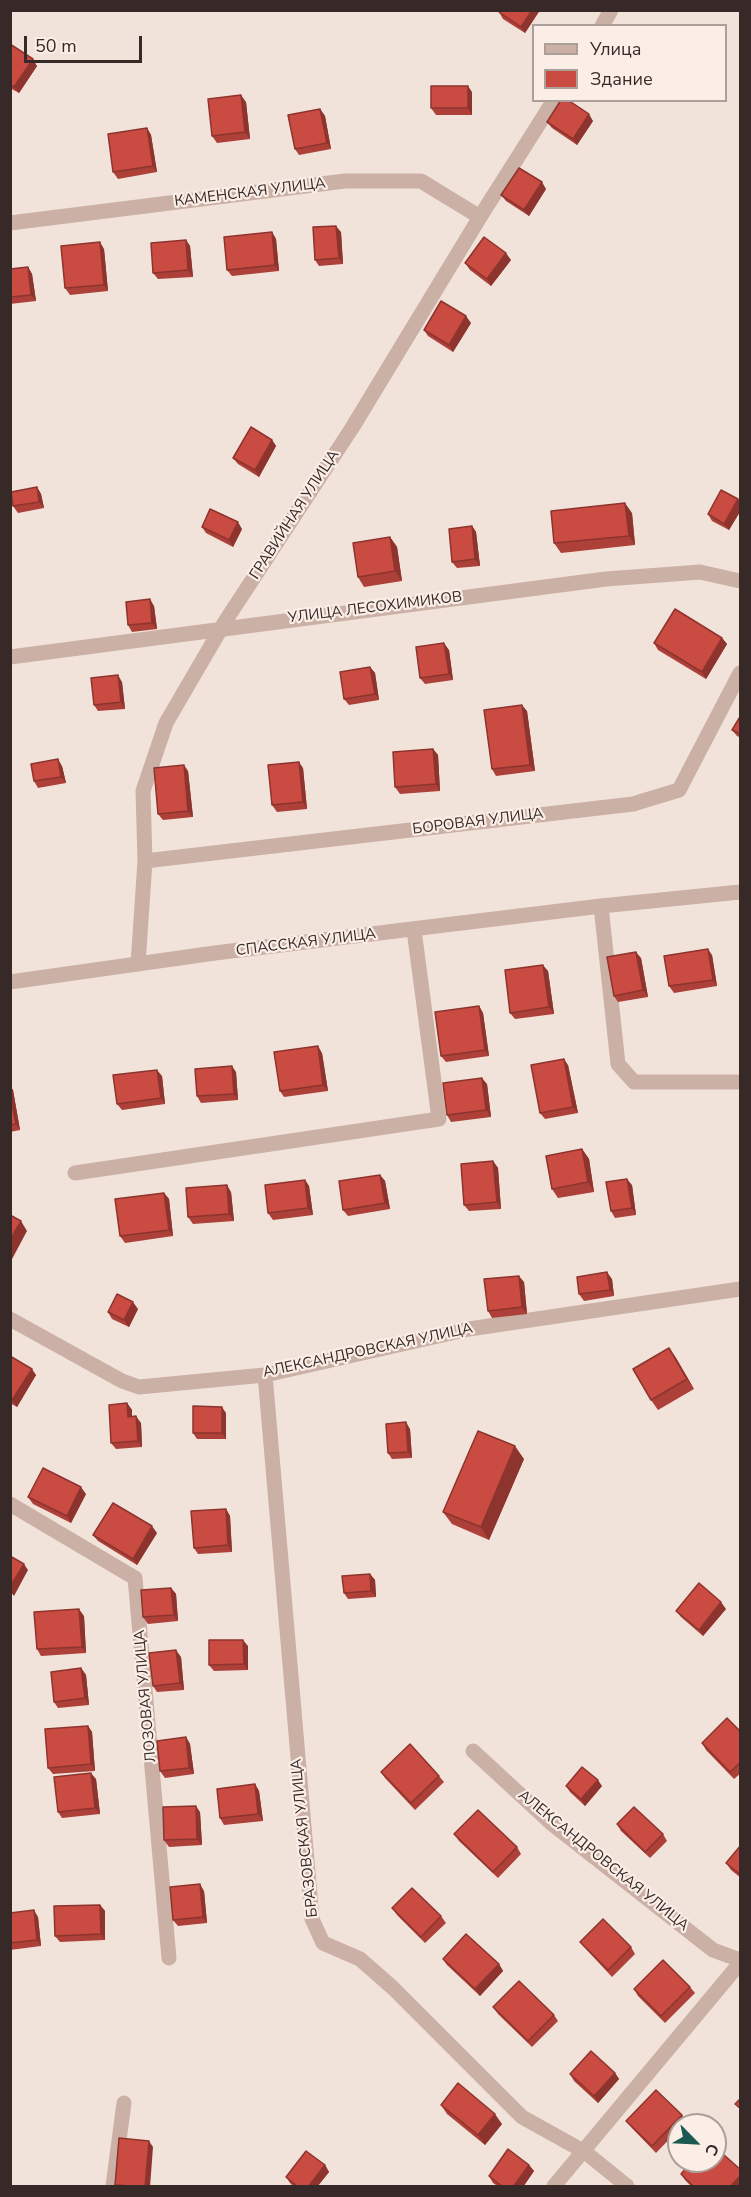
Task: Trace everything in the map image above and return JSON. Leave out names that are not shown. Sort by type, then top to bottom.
[{"type":"street","points":[[603,24],[611,10]]},
{"type":"street","name":"ГРАВИЙНАЯ УЛИЦА","points":[[138,964],[145,861],[143,791],[166,723],[220,629],[352,428],[553,102]]},
{"type":"street","name":"КАМЕНСКАЯ УЛИЦА","points":[[10,223],[345,181],[421,181],[480,217]]},
{"type":"street","name":"УЛИЦА ЛЕСОХИМИКОВ","points":[[10,657],[606,579],[700,573],[741,581]]},
{"type":"street","name":"БОРОВАЯ УЛИЦА","points":[[145,861],[633,804],[679,790],[741,673]]},
{"type":"street","name":"СПАССКАЯ УЛИЦА","points":[[10,982],[215,953],[601,906],[741,892]]},
{"type":"street","points":[[601,906],[618,1064],[634,1082],[741,1082]]},
{"type":"street","points":[[75,1173],[439,1119],[414,930]]},
{"type":"street","name":"АЛЕКСАНДРОВСКАЯ УЛИЦА","points":[[10,1319],[122,1381],[139,1387],[265,1375],[469,1329],[741,1289]]},
{"type":"street","name":"БРАЗОВСКАЯ УЛИЦА","points":[[265,1375],[312,1919],[323,1943],[360,1959],[522,2117],[585,2152],[627,2187]]},
{"type":"street","name":"ЛОЗОВАЯ УЛИЦА","points":[[10,1504],[135,1578],[169,1958]]},
{"type":"street","name":"АЛЕКСАНДРОВСКАЯ УЛИЦА","points":[[473,1751],[550,1823],[713,1950],[741,1962],[554,2187]]},
{"type":"street","points":[[113,2187],[124,2103]]},
{"type":"building","points":[[500,10],[532,10],[521,27],[499,12]]},
{"type":"building","points":[[10,44],[33,59],[14,87],[10,84]]},
{"type":"building","points":[[431,86],[468,86],[468,108],[431,108]]},
{"type":"building","points":[[241,95],[245,132],[212,136],[208,99]]},
{"type":"building","points":[[560,102],[571,102],[589,114],[573,139],[547,122]]},
{"type":"building","points":[[320,109],[327,143],[295,149],[288,115]]},
{"type":"building","points":[[147,128],[153,166],[113,172],[108,134]]},
{"type":"building","points":[[519,168],[542,182],[524,210],[501,195]]},
{"type":"building","points":[[336,226],[339,258],[315,260],[313,227]]},
{"type":"building","points":[[272,232],[275,265],[227,270],[224,237]]},
{"type":"building","points":[[484,237],[506,253],[487,279],[465,263]]},
{"type":"building","points":[[186,240],[188,270],[153,273],[151,243]]},
{"type":"building","points":[[100,242],[104,285],[65,288],[61,246]]},
{"type":"building","points":[[28,267],[31,295],[10,297],[10,269]]},
{"type":"building","points":[[441,301],[466,316],[449,345],[424,330]]},
{"type":"building","points":[[251,427],[272,440],[255,470],[233,458]]},
{"type":"building","points":[[37,487],[39,502],[13,506],[11,492]]},
{"type":"building","points":[[721,490],[738,499],[724,524],[708,514]]},
{"type":"building","points":[[625,503],[629,536],[554,543],[551,511]]},
{"type":"building","points":[[210,509],[238,522],[229,540],[202,527]]},
{"type":"building","points":[[472,526],[475,559],[452,562],[449,529]]},
{"type":"building","points":[[390,537],[395,571],[358,577],[353,543]]},
{"type":"building","points":[[150,599],[152,623],[128,625],[126,602]]},
{"type":"building","points":[[675,609],[722,638],[702,672],[654,643]]},
{"type":"building","points":[[444,643],[449,674],[420,678],[416,647]]},
{"type":"building","points":[[370,667],[375,694],[344,699],[340,672]]},
{"type":"building","points":[[118,675],[121,702],[94,705],[91,678]]},
{"type":"building","points":[[522,705],[530,765],[492,769],[484,710]]},
{"type":"building","points":[[741,715],[741,734],[732,730]]},
{"type":"building","points":[[433,749],[436,784],[395,787],[393,752]]},
{"type":"building","points":[[58,759],[61,777],[34,781],[31,764]]},
{"type":"building","points":[[299,762],[303,802],[272,805],[268,765]]},
{"type":"building","points":[[184,765],[188,811],[158,814],[154,768]]},
{"type":"building","points":[[708,949],[713,980],[669,986],[664,956]]},
{"type":"building","points":[[636,952],[643,990],[614,996],[607,957]]},
{"type":"building","points":[[543,965],[549,1007],[510,1013],[505,970]]},
{"type":"building","points":[[479,1006],[485,1050],[441,1056],[435,1012]]},
{"type":"building","points":[[318,1046],[323,1085],[280,1091],[274,1052]]},
{"type":"building","points":[[564,1059],[573,1107],[540,1113],[531,1065]]},
{"type":"building","points":[[232,1066],[234,1094],[197,1096],[195,1069]]},
{"type":"building","points":[[157,1070],[161,1098],[117,1104],[113,1075]]},
{"type":"building","points":[[482,1078],[486,1110],[447,1115],[443,1083]]},
{"type":"building","points":[[10,1093],[16,1124],[10,1125]]},
{"type":"building","points":[[582,1149],[588,1182],[552,1189],[546,1156]]},
{"type":"building","points":[[493,1161],[497,1202],[464,1205],[461,1164]]},
{"type":"building","points":[[380,1175],[385,1203],[343,1210],[339,1181]]},
{"type":"building","points":[[627,1179],[632,1208],[611,1211],[606,1182]]},
{"type":"building","points":[[305,1180],[308,1208],[268,1213],[265,1185]]},
{"type":"building","points":[[227,1185],[229,1214],[188,1217],[186,1188]]},
{"type":"building","points":[[164,1193],[169,1230],[120,1236],[115,1199]]},
{"type":"building","points":[[10,1215],[21,1221],[10,1240]]},
{"type":"building","points":[[607,1272],[610,1290],[579,1294],[577,1277]]},
{"type":"building","points":[[519,1276],[522,1307],[488,1311],[484,1279]]},
{"type":"building","points":[[117,1294],[133,1302],[124,1320],[108,1312]]},
{"type":"building","points":[[669,1348],[687,1379],[651,1400],[633,1369]]},
{"type":"building","points":[[10,1356],[32,1369],[12,1400],[10,1399]]},
{"type":"building","points":[[127,1403],[128,1417],[136,1416],[138,1441],[111,1443],[109,1405]]},
{"type":"building","points":[[193,1406],[222,1407],[222,1433],[193,1433]]},
{"type":"building","points":[[406,1422],[408,1452],[388,1453],[386,1424]]},
{"type":"building","points":[[478,1431],[515,1446],[481,1527],[443,1512]]},
{"type":"building","points":[[43,1468],[81,1487],[67,1516],[28,1497]]},
{"type":"building","points":[[113,1503],[152,1526],[133,1559],[93,1535]]},
{"type":"building","points":[[226,1509],[228,1545],[194,1548],[191,1511]]},
{"type":"building","points":[[10,1556],[24,1564],[10,1587]]},
{"type":"building","points":[[370,1574],[371,1591],[344,1593],[342,1576]]},
{"type":"building","points":[[699,1583],[721,1602],[699,1630],[676,1611]]},
{"type":"building","points":[[171,1588],[174,1615],[143,1617],[141,1590]]},
{"type":"building","points":[[79,1609],[82,1647],[37,1649],[34,1612]]},
{"type":"building","points":[[209,1640],[243,1640],[244,1664],[209,1665]]},
{"type":"building","points":[[176,1650],[180,1683],[153,1686],[149,1653]]},
{"type":"building","points":[[81,1668],[85,1698],[54,1702],[51,1672]]},
{"type":"building","points":[[727,1718],[741,1732],[741,1762],[730,1772],[702,1743]]},
{"type":"building","points":[[88,1726],[91,1764],[48,1768],[45,1729]]},
{"type":"building","points":[[186,1737],[189,1768],[160,1771],[157,1741]]},
{"type":"building","points":[[410,1744],[439,1776],[411,1803],[381,1772]]},
{"type":"building","points":[[582,1767],[598,1780],[581,1799],[566,1786]]},
{"type":"building","points":[[91,1773],[95,1808],[58,1812],[54,1777]]},
{"type":"building","points":[[255,1784],[258,1814],[220,1818],[217,1789]]},
{"type":"building","points":[[196,1806],[197,1839],[164,1840],[163,1807]]},
{"type":"building","points":[[634,1807],[663,1834],[645,1852],[617,1824]]},
{"type":"building","points":[[478,1810],[517,1847],[493,1872],[454,1834]]},
{"type":"building","points":[[741,1845],[741,1875],[726,1863]]},
{"type":"building","points":[[200,1884],[203,1917],[173,1920],[170,1887]]},
{"type":"building","points":[[412,1888],[441,1916],[421,1937],[392,1908]]},
{"type":"building","points":[[100,1905],[101,1934],[55,1936],[54,1906]]},
{"type":"building","points":[[34,1910],[37,1940],[10,1943],[10,1913]]},
{"type":"building","points":[[603,1919],[631,1947],[608,1970],[580,1942]]},
{"type":"building","points":[[466,1934],[499,1964],[475,1989],[443,1959]]},
{"type":"building","points":[[663,1960],[690,1987],[661,2016],[634,1989]]},
{"type":"building","points":[[519,1981],[554,2015],[528,2041],[493,2007]]},
{"type":"building","points":[[591,2051],[615,2073],[594,2096],[570,2074]]},
{"type":"building","points":[[458,2083],[495,2114],[478,2135],[441,2105]]},
{"type":"building","points":[[656,2090],[680,2113],[667,2113],[667,2130],[652,2146],[626,2121]]},
{"type":"building","points":[[741,2098],[741,2109],[735,2104]]},
{"type":"building","points":[[119,2138],[149,2141],[145,2187],[115,2185]]},
{"type":"building","points":[[508,2149],[529,2165],[513,2187],[503,2187],[489,2176]]},
{"type":"building","points":[[306,2151],[325,2165],[308,2187],[298,2187],[286,2177]]},
{"type":"building","points":[[727,2158],[741,2170],[741,2175],[730,2187],[694,2187],[681,2174],[727,2173]]}]
